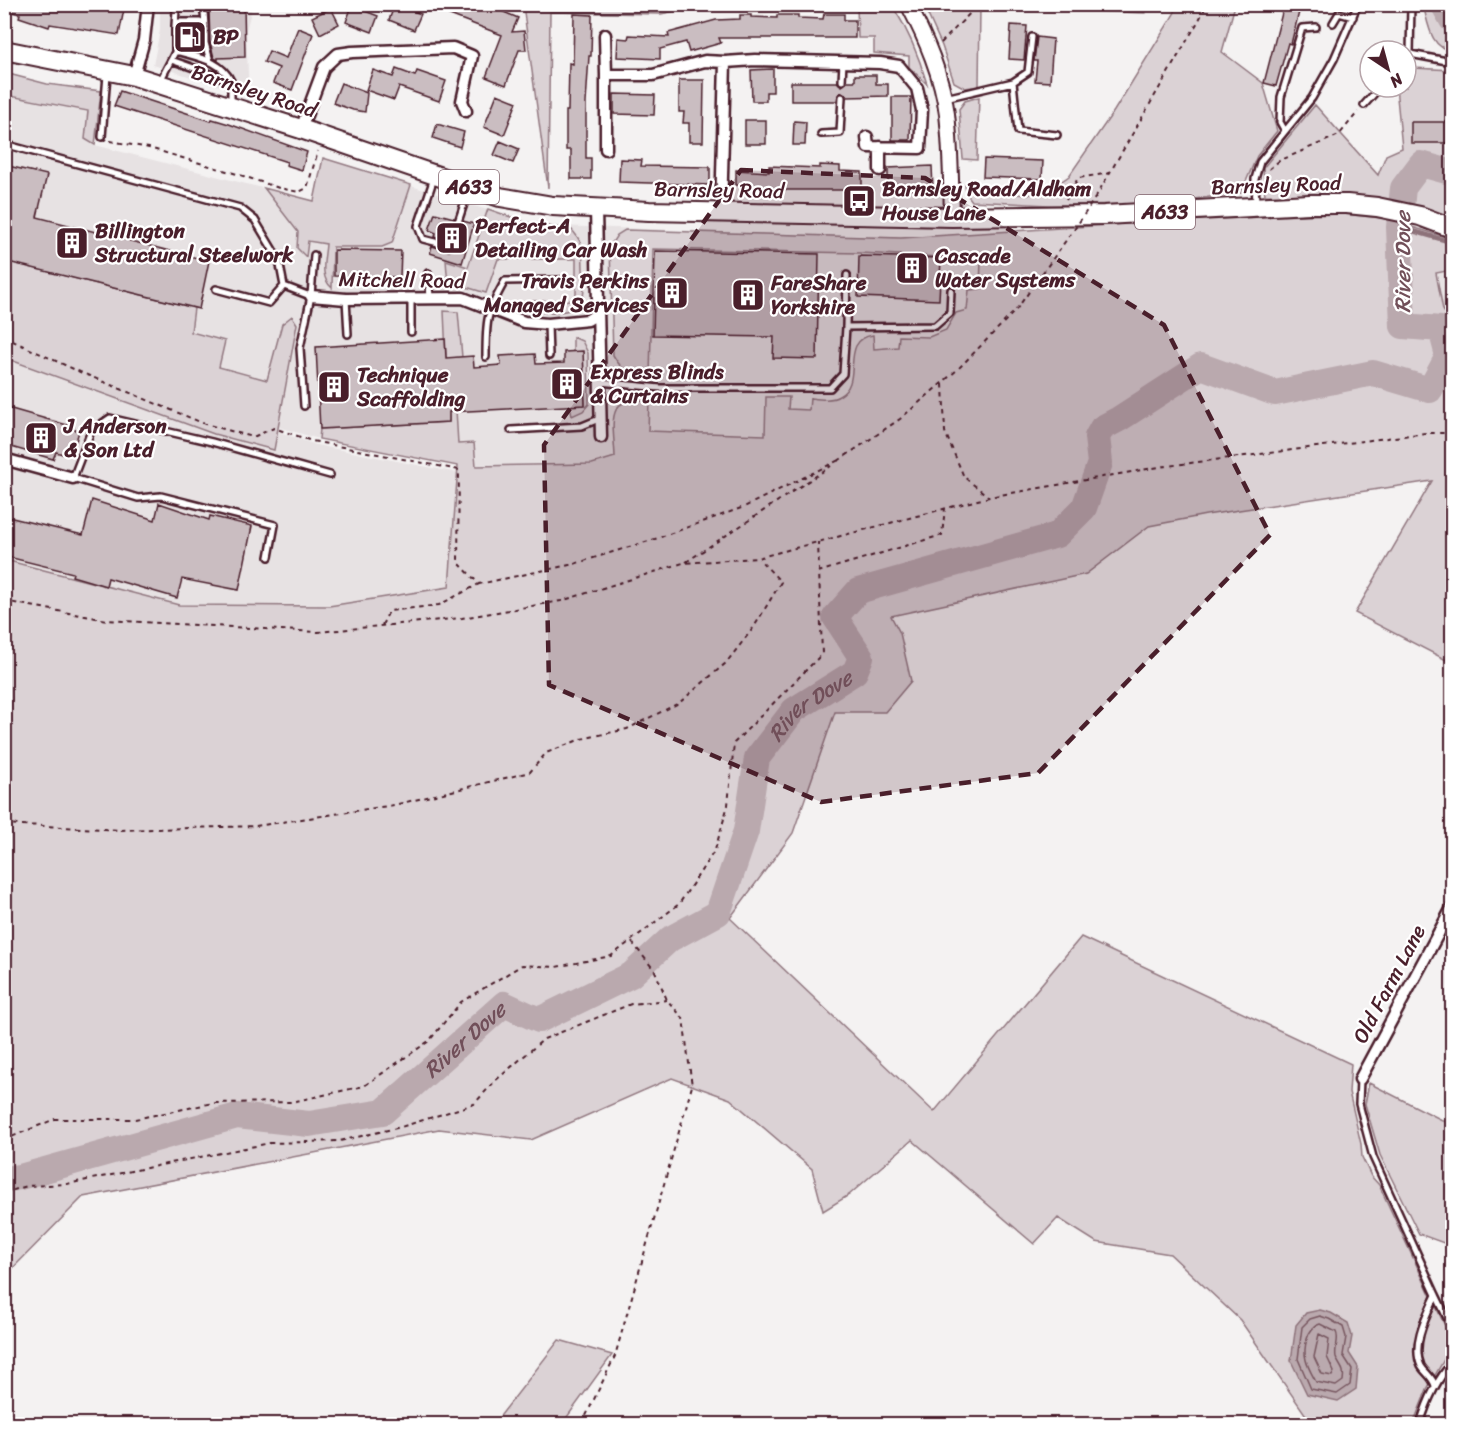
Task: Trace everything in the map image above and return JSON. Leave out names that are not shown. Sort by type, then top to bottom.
[{"type":"main road","name":"Barnsley Road","points":[[4,50],[134,76],[301,129],[434,176],[526,202],[553,206],[721,213],[952,217],[1058,216],[1309,204],[1377,207],[1419,216],[1452,228]]},
{"type":"street","points":[[134,76],[144,40],[148,4]]},
{"type":"street","points":[[908,4],[931,53],[944,99],[947,114],[952,217]]},
{"type":"street","points":[[605,35],[606,149]]},
{"type":"street","points":[[301,129],[324,67],[338,54],[352,52],[453,48],[472,56],[462,101],[466,111]]},
{"type":"street","points":[[606,75],[653,75],[705,61],[843,62],[899,66],[917,88],[922,110],[920,148],[868,147],[867,137]]},
{"type":"street","points":[[721,213],[725,62]]},
{"type":"street","points":[[880,147],[880,170]]},
{"type":"street","points":[[596,209],[602,437]]},
{"type":"street","name":"Mitchell Road","points":[[311,297],[463,298],[524,321],[548,324],[568,324],[588,320],[595,315],[598,303]]},
{"type":"street","points":[[4,459],[73,478]]},
{"type":"street","name":"Old Farm Lane","points":[[1360,1079],[1452,908]]},
{"type":"lane","points":[[1256,207],[1255,180],[1260,162],[1312,98],[1334,59],[1358,4]]},
{"type":"lane","points":[[1409,39],[1411,4]]},
{"type":"lane","points":[[158,84],[175,52],[176,10],[179,7],[200,7],[204,12],[205,44],[210,62]]},
{"type":"lane","points":[[1333,23],[1339,13],[1353,17]]},
{"type":"lane","points":[[175,26],[179,22],[200,22],[205,28]]},
{"type":"lane","points":[[1285,131],[1280,122],[1281,98],[1302,28],[1316,27]]},
{"type":"lane","points":[[944,99],[1013,82],[1028,72],[1032,37]]},
{"type":"lane","points":[[175,42],[179,38],[201,39],[205,44]]},
{"type":"lane","points":[[175,52],[217,64],[226,72],[231,81],[230,107]]},
{"type":"lane","points":[[1418,57],[1452,62]]},
{"type":"lane","points":[[171,60],[231,81]]},
{"type":"lane","points":[[842,81],[843,62]]},
{"type":"lane","points":[[102,137],[107,71]]},
{"type":"lane","points":[[1013,82],[1018,131],[1057,135]]},
{"type":"lane","points":[[821,134],[840,133],[842,97]]},
{"type":"lane","points":[[1364,105],[1369,99]]},
{"type":"lane","points":[[4,144],[240,208],[255,220],[279,260],[284,286]]},
{"type":"lane","points":[[434,176],[418,226],[423,239],[433,243],[450,246],[470,187]]},
{"type":"lane","points":[[304,406],[300,348],[311,297],[314,255]]},
{"type":"lane","points":[[428,273],[430,297]]},
{"type":"lane","points":[[600,382],[660,388],[830,388],[843,374],[847,276]]},
{"type":"lane","points":[[486,357],[486,324],[490,307],[505,281],[564,280]]},
{"type":"lane","points":[[216,289],[269,303],[284,286]]},
{"type":"lane","points":[[284,286],[311,297]]},
{"type":"lane","points":[[846,327],[935,326],[950,313],[951,290]]},
{"type":"lane","points":[[411,298],[411,332]]},
{"type":"lane","points":[[346,299],[348,334]]},
{"type":"lane","points":[[548,324],[549,356]]},
{"type":"lane","points":[[269,557],[275,525],[160,496],[138,498],[73,478],[91,431],[110,418],[212,442],[330,475]]},
{"type":"lane","points":[[511,430],[582,426],[601,418]]},
{"type":"lane","points":[[1360,1079],[1359,1104],[1373,1156],[1452,1328]]},
{"type":"lane","points":[[1435,1386],[1434,1381],[1421,1365],[1418,1349],[1425,1320],[1436,1295]]},
{"type":"lane","points":[[1420,1425],[1435,1386],[1443,1373],[1452,1365]]},
{"type":"lane","points":[[1450,1425],[1452,1420]]},
{"type":"path","points":[[931,53],[979,4]]},
{"type":"path","points":[[683,563],[900,419],[943,384],[1016,310],[1095,198],[1199,20],[1206,4]]},
{"type":"path","points":[[1255,180],[1279,161],[1339,135],[1364,105]]},
{"type":"path","points":[[102,137],[112,142],[148,148],[299,192],[307,188],[322,136]]},
{"type":"path","points":[[1058,216],[1078,178],[1110,172]]},
{"type":"path","points":[[4,337],[80,372],[205,424],[253,437],[274,428],[312,441],[459,470],[458,562],[479,584]]},
{"type":"path","points":[[943,384],[945,432],[964,477],[989,497]]},
{"type":"path","points":[[4,601],[107,620],[318,632],[462,618],[561,601],[683,563],[757,558],[989,497],[1159,467],[1426,433],[1452,432]]},
{"type":"path","points":[[382,626],[389,612],[439,605],[479,584],[574,564],[656,539],[744,507],[839,460]]},
{"type":"path","points":[[818,572],[942,535],[945,508]]},
{"type":"path","points":[[4,1140],[55,1119],[135,1119],[213,1103],[292,1102],[364,1086],[429,1041],[461,1002],[522,965],[556,967],[611,956],[679,904],[715,850],[728,805],[734,744],[822,654],[818,542]]},
{"type":"path","points":[[4,824],[121,830],[256,826],[394,805],[530,772],[546,753],[581,739],[627,729],[679,703],[726,663],[754,627],[781,582],[757,558]]},
{"type":"path","points":[[582,1425],[615,1356],[692,1086],[684,1018],[667,1000],[655,970],[631,941]]},
{"type":"path","points":[[4,1193],[27,1186],[67,1184],[270,1143],[340,1140],[401,1127],[474,1104],[495,1081],[544,1039],[631,1004],[667,1000]]},
{"type":"highlighted area","points":[[741,170],[925,178],[1164,325],[1270,535],[1038,773],[821,802],[549,685],[544,445]]},
{"type":"shaded area","points":[[1093,4],[1097,7],[1136,4],[1145,13],[980,7],[979,86],[965,88],[954,82],[942,46],[924,6]]},
{"type":"shaded area","points":[[160,5],[253,5],[246,30],[249,95],[153,65],[160,30]]},
{"type":"shaded area","points":[[523,5],[703,5],[661,14],[550,12],[548,188]]},
{"type":"shaded area","points":[[857,5],[892,5],[912,43],[927,84],[909,67],[909,56],[874,53],[874,38],[858,38]]},
{"type":"shaded area","points":[[1178,5],[1235,5],[1222,52],[1263,83],[1277,131],[1257,156],[1241,193],[1155,204],[1049,205],[972,201],[966,193],[965,185],[977,185],[977,191],[1028,195],[1056,185],[1069,176],[1114,111]]},
{"type":"shaded area","points":[[1423,5],[1452,5],[1452,50],[1445,49],[1434,40]]},
{"type":"shaded area","points":[[1418,68],[1452,70],[1452,219],[1379,198],[1265,195],[1263,168],[1315,105],[1378,175],[1386,155],[1402,148],[1397,99],[1418,99]]},
{"type":"shaded area","points":[[5,73],[47,84],[101,91],[95,145],[313,201],[323,158],[528,223],[901,238],[984,233],[980,290],[974,318],[879,358],[860,400],[765,435],[652,446],[592,464],[458,466],[319,439],[278,427],[297,324],[282,324],[267,380],[198,360],[5,293]]},
{"type":"shaded area","points":[[5,73],[47,84],[101,91],[95,145],[85,139],[88,111],[5,95]]},
{"type":"shaded area","points":[[979,97],[977,160],[963,159],[959,109],[965,101]]},
{"type":"shaded area","points":[[323,158],[411,185],[392,243],[382,247],[333,247],[332,288],[325,279],[324,273],[326,244],[308,241],[306,257],[297,248],[298,232],[264,188],[314,201]]},
{"type":"shaded area","points":[[488,209],[528,223],[572,230],[583,252],[584,294],[579,305],[566,311],[545,313],[527,311],[532,301],[576,300],[576,259],[498,259],[486,293],[466,287],[448,286],[446,260],[468,267]]},
{"type":"shaded area","points":[[1343,214],[1382,218],[1452,239],[1452,270],[1436,273],[1443,310],[1452,325],[1452,663],[1355,613],[1432,481],[1206,515],[1149,526],[1086,574],[891,616],[900,633],[911,681],[885,712],[835,712],[793,833],[730,918],[934,1112],[1081,937],[1351,1064],[1349,1092],[1362,1157],[1371,1176],[1379,1185],[1452,1341],[1452,1346],[1427,1389],[1413,1424],[1312,1424],[1240,1320],[1170,1254],[1096,1242],[1058,1218],[1034,1244],[912,1140],[849,1195],[823,1211],[812,1169],[730,1099],[672,1078],[531,1140],[439,1129],[83,1197],[5,1276],[5,560],[179,605],[329,606],[449,587],[458,466],[319,439],[320,429],[449,422],[444,311],[458,312],[462,357],[453,358],[458,444],[474,443],[476,466],[592,464],[615,457],[614,414],[624,402],[634,400],[649,401],[648,431],[765,435],[766,397],[789,397],[788,409],[809,410],[810,398],[836,398],[846,390],[850,382],[854,353],[857,345],[863,339],[873,335],[874,349],[898,347],[899,336],[929,337],[946,330],[956,313],[967,310],[969,290],[980,289],[981,259],[859,253],[653,249],[650,376],[637,375],[624,370],[613,355],[610,246],[617,235],[625,230],[901,238],[1234,217]]},
{"type":"shaded area","points":[[5,261],[194,308],[191,332],[225,341],[219,367],[267,380],[282,324],[292,316],[297,324],[274,450],[214,434],[5,358]]},
{"type":"shaded area","points":[[1452,270],[1452,325],[1443,310],[1436,273]]},
{"type":"shaded area","points":[[573,337],[582,341],[588,353],[589,404],[583,411],[572,416],[570,405],[585,404],[583,352],[573,352]]},
{"type":"shaded area","points":[[4,358],[214,434],[273,450],[277,431],[316,445],[458,473],[449,587],[329,606],[179,605],[5,560]]},
{"type":"shaded area","points":[[1369,1083],[1452,1125],[1452,1246],[1419,1234],[1380,1155],[1365,1104]]},
{"type":"shaded area","points":[[559,1340],[612,1355],[562,1424],[494,1424]]},
{"type":"water","points":[[1320,1310],[1331,1313],[1348,1323],[1352,1336],[1349,1353],[1358,1367],[1356,1389],[1338,1401],[1307,1394],[1291,1361],[1296,1325],[1306,1313]]},
{"type":"building","points":[[4,4],[125,4],[119,35],[50,24],[49,27],[19,17],[20,14],[4,10]]},
{"type":"building","points":[[244,4],[245,57],[218,58],[218,60],[214,58],[210,42],[209,12],[205,5]]},
{"type":"building","points":[[395,4],[421,14],[414,30],[389,20]]},
{"type":"building","points":[[421,4],[485,4],[518,18],[512,32],[524,31],[526,50],[519,50],[506,85],[486,77],[502,35]]},
{"type":"building","points":[[1289,4],[1301,4],[1291,44],[1288,43],[1276,86],[1264,83],[1283,9],[1288,10]]},
{"type":"building","points":[[352,6],[378,16],[372,32],[346,22]]},
{"type":"building","points":[[331,8],[339,24],[320,34],[312,17]]},
{"type":"building","points":[[574,14],[592,15],[586,103],[586,158],[591,158],[591,179],[571,179],[571,150],[566,150],[566,111],[568,111],[569,63],[573,64]]},
{"type":"building","points":[[824,14],[844,14],[844,20],[855,20],[855,38],[719,38],[721,43],[689,52],[686,42],[660,49],[660,59],[617,57],[618,38],[628,39],[629,35],[669,37],[668,33],[716,20],[740,19],[740,15],[777,18],[777,15],[798,15],[798,18],[823,19]]},
{"type":"building","points":[[1011,25],[1027,26],[1024,60],[1009,59]]},
{"type":"building","points":[[298,28],[313,34],[292,90],[273,83],[279,68],[264,62],[269,51],[286,58]]},
{"type":"building","points":[[1037,37],[1053,39],[1050,82],[1035,81],[1037,61],[1034,61]]},
{"type":"building","points":[[396,69],[415,76],[417,71],[446,81],[439,101],[399,87],[394,100],[366,90],[373,70],[393,77]]},
{"type":"building","points":[[773,69],[773,92],[766,92],[766,101],[752,101],[751,70]]},
{"type":"building","points":[[855,75],[876,75],[876,84],[888,84],[888,96],[847,97],[842,92],[838,95],[837,101],[791,101],[791,82],[837,82],[842,86],[847,81],[855,81]]},
{"type":"building","points":[[679,80],[704,80],[703,142],[689,142],[689,123],[683,123],[684,112],[679,112]]},
{"type":"building","points":[[341,83],[367,93],[365,112],[333,103]]},
{"type":"building","points":[[120,91],[211,121],[212,119],[229,124],[307,152],[302,170],[286,165],[287,162],[114,106]]},
{"type":"building","points":[[497,94],[517,102],[504,135],[484,127]]},
{"type":"building","points":[[614,94],[655,95],[654,115],[614,114]]},
{"type":"building","points":[[892,97],[911,97],[910,140],[892,140]]},
{"type":"building","points":[[745,120],[766,120],[766,144],[745,144]]},
{"type":"building","points":[[794,121],[806,122],[805,145],[793,145]]},
{"type":"building","points":[[1411,122],[1449,122],[1449,143],[1411,143]]},
{"type":"building","points":[[437,124],[464,132],[460,147],[433,138]]},
{"type":"building","points":[[500,141],[519,149],[513,163],[494,155]]},
{"type":"building","points":[[620,159],[642,160],[641,166],[710,167],[710,185],[619,182]]},
{"type":"building","points":[[984,159],[1043,161],[1042,179],[983,177]]},
{"type":"building","name":"Billington Structural Steelwork","points":[[4,165],[47,175],[37,217],[209,261],[199,309],[4,261]]},
{"type":"building","points":[[820,165],[840,166],[840,171],[862,172],[862,190],[786,190],[736,185],[736,170],[769,172],[769,166],[820,168]]},
{"type":"building","points":[[932,166],[933,189],[888,191],[888,168]]},
{"type":"building","points":[[435,213],[454,218],[447,240],[435,237],[436,233],[429,230]]},
{"type":"building","points":[[463,221],[474,224],[462,263],[430,253],[432,246],[449,251],[454,249]]},
{"type":"building","points":[[334,250],[401,251],[400,277],[334,276]]},
{"type":"building","points":[[655,251],[819,254],[817,359],[773,358],[774,337],[653,335]]},
{"type":"building","points":[[859,256],[941,258],[939,300],[858,297]]},
{"type":"building","points":[[445,339],[446,358],[473,356],[474,367],[501,365],[500,356],[535,354],[536,364],[564,363],[564,352],[583,351],[585,405],[449,412],[449,422],[320,429],[316,347]]},
{"type":"building","name":"J Anderson & Son Ltd","points":[[8,408],[74,427],[73,429],[79,431],[74,448],[69,447],[66,455],[56,452],[53,459],[4,445],[4,418]]},
{"type":"building","points":[[92,500],[155,520],[159,503],[209,520],[210,516],[252,526],[239,590],[182,579],[177,598],[108,578],[106,586],[72,576],[73,573],[4,556],[4,516],[83,535]]},
{"type":"waterway","name":"River Dove","points":[[1443,4],[1452,20]]},
{"type":"waterway","name":"River Dove","points":[[4,1179],[20,1177],[237,1116],[309,1124],[383,1112],[504,1004],[539,1020],[631,975],[670,939],[718,913],[746,831],[757,758],[794,710],[855,672],[861,657],[835,617],[858,591],[1057,535],[1084,508],[1100,463],[1097,437],[1102,428],[1201,366],[1275,393],[1373,373],[1430,390],[1448,356],[1441,329],[1403,326],[1399,227],[1403,188],[1421,164],[1452,171]]},
{"type":"waterway","points":[[1399,227],[1451,242]]},
{"type":"place","name":"BP","points":[[190,37]]},
{"type":"place","name":"Barnsley Road/Aldham House Lane","points":[[859,201]]},
{"type":"place","name":"Perfect-A Detailing Car Wash","points":[[452,238]]},
{"type":"place","name":"Billington Structural Steelwork","points":[[72,243]]},
{"type":"place","name":"Cascade Water Systems","points":[[912,268]]},
{"type":"place","name":"Travis Perkins Managed Services","points":[[672,293]]},
{"type":"place","name":"FareShare Yorkshire","points":[[748,295]]},
{"type":"place","name":"Express Blinds & Curtains","points":[[567,384]]},
{"type":"place","name":"Technique Scaffolding","points":[[334,387]]},
{"type":"place","name":"J Anderson & Son Ltd","points":[[41,438]]}]
